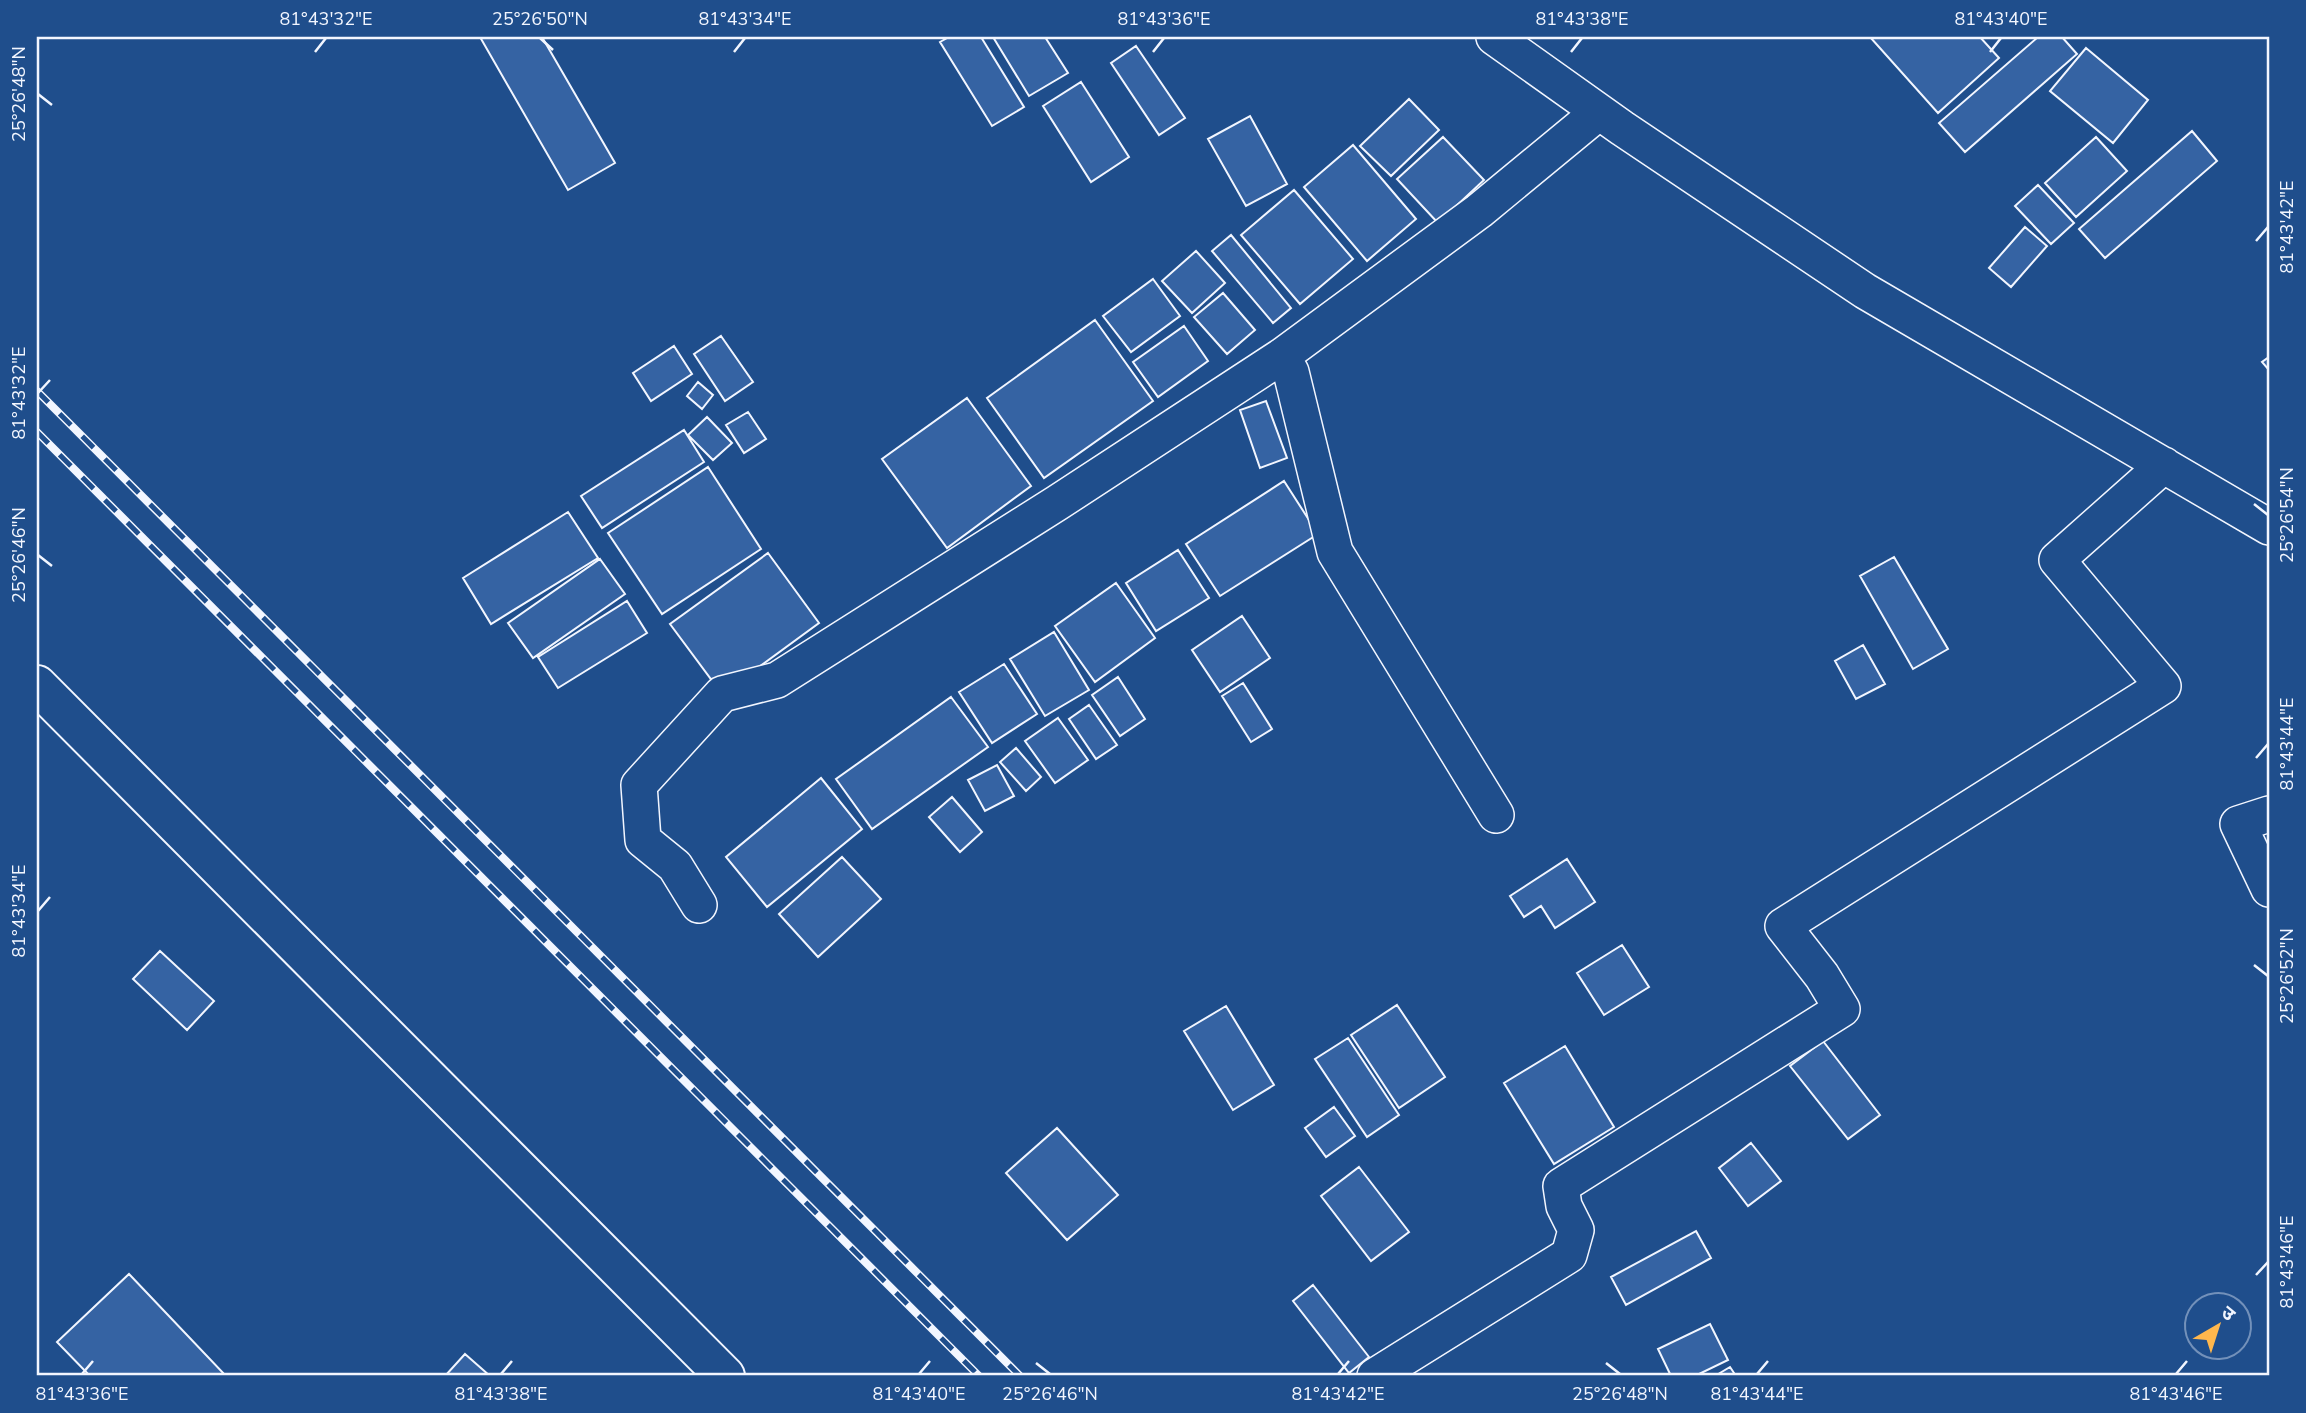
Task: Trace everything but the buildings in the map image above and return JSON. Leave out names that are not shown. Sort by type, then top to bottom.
[{"type":"main road","points":[[37,685],[725,1376]]},
{"type":"street","points":[[1494,37],[1599,112],[1865,291],[2269,527]]},
{"type":"street","points":[[699,905],[675,866],[643,840],[639,785],[722,694],[777,680],[1057,503],[1282,356],[1479,211],[1599,112]]},
{"type":"street","points":[[1282,356],[1291,372],[1335,552],[1496,815]]},
{"type":"street","points":[[1376,1376],[1569,1255],[1576,1230],[1564,1206],[1561,1186],[1842,1009],[1822,976],[1783,926],[2163,686],[2057,560],[2164,465]]},
{"type":"street","points":[[2269,814],[2238,824],[2269,889]]},
{"type":"railway","points":[[37,391],[1020,1376]]},
{"type":"railway","points":[[37,432],[979,1376]]}]
